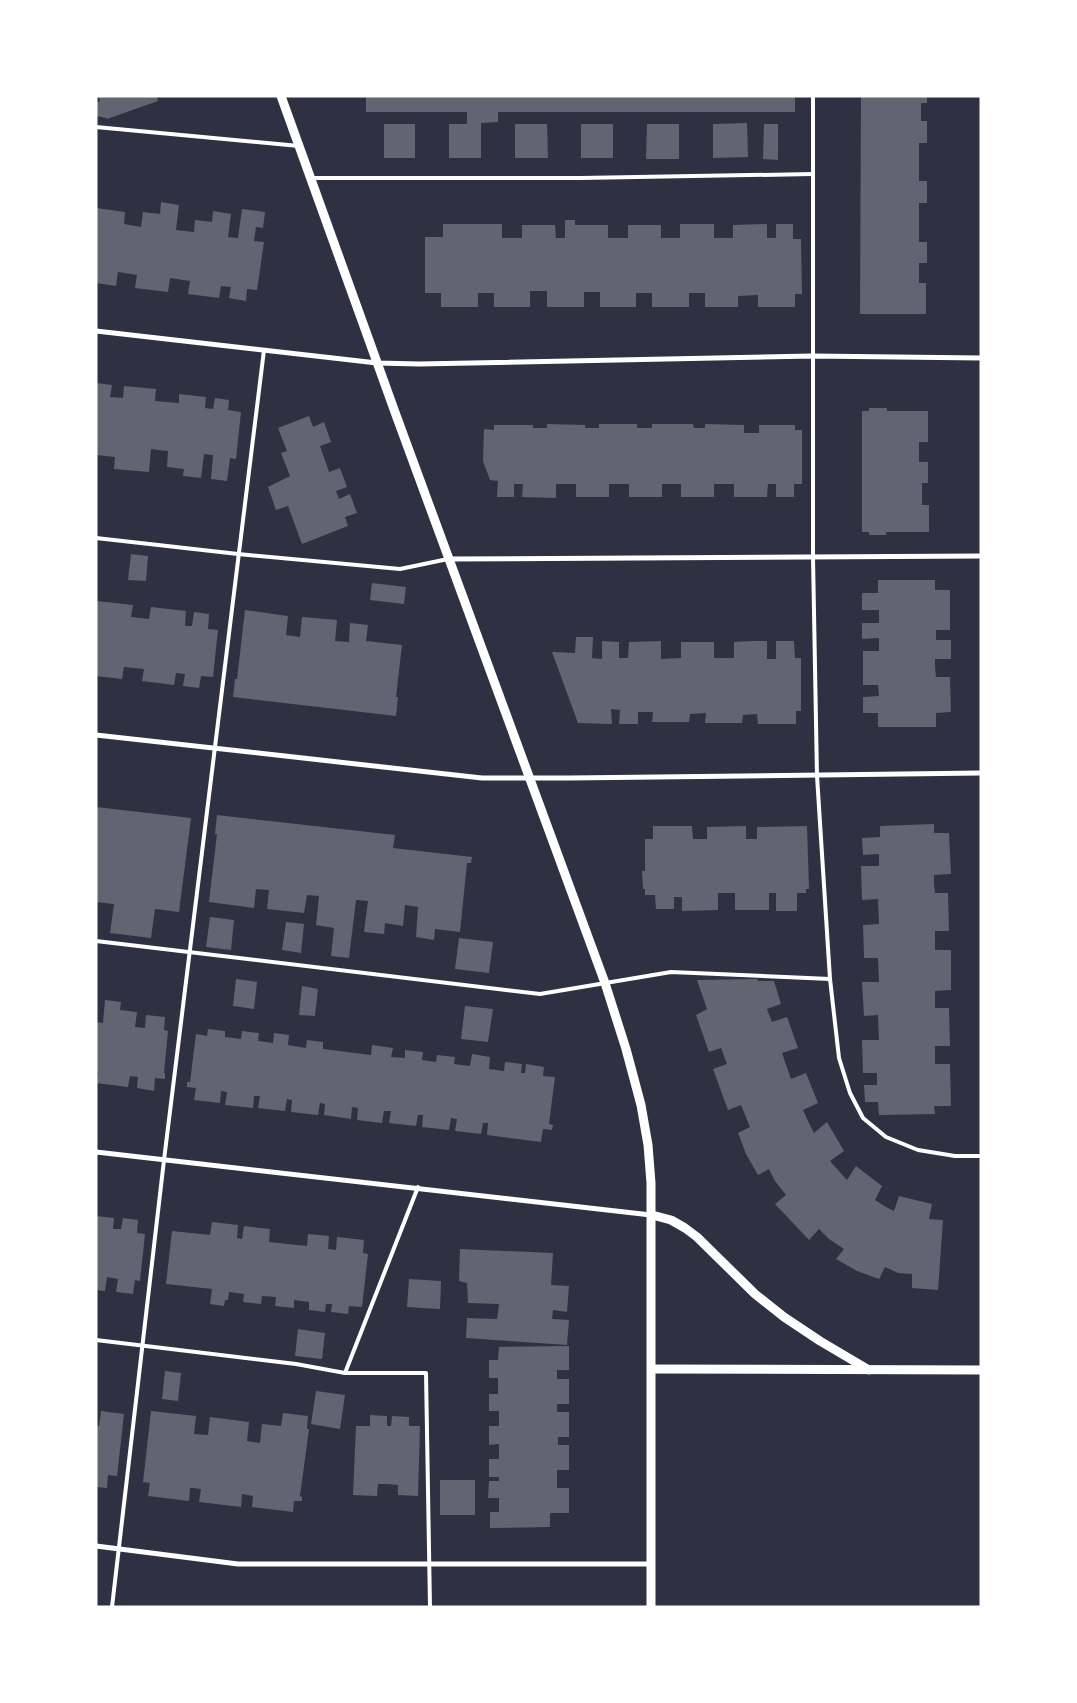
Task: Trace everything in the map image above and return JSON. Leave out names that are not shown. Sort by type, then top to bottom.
[{"type":"street","points":[[281,96],[605,984],[641,1105],[648,1146],[652,1215],[651,1607]]},
{"type":"street","points":[[96,331],[378,363],[429,364],[812,356],[981,358]]},
{"type":"street","points":[[450,559],[981,556]]},
{"type":"street","points":[[96,735],[470,777],[817,776],[981,773]]},
{"type":"street","points":[[96,1152],[652,1215],[671,1220],[697,1237],[755,1294],[784,1317],[820,1341],[870,1370]]},
{"type":"street","points":[[652,1369],[981,1370]]},
{"type":"street","points":[[96,1546],[238,1564],[652,1564]]},
{"type":"lane","points":[[813,96],[813,557],[817,776],[830,979],[839,1058],[850,1093],[863,1118],[886,1137],[918,1150],[955,1156],[981,1156]]},
{"type":"lane","points":[[96,127],[299,146]]},
{"type":"lane","points":[[310,178],[580,178],[813,174]]},
{"type":"lane","points":[[112,1607],[189,953],[264,350]]},
{"type":"lane","points":[[96,538],[238,554],[400,569],[450,559]]},
{"type":"lane","points":[[96,941],[540,994],[671,972],[830,979]]},
{"type":"lane","points":[[345,1373],[418,1188]]},
{"type":"lane","points":[[96,1340],[296,1364],[345,1373],[426,1374],[430,1607]]},
{"type":"building","points":[[98,96],[157,96],[158,101],[107,119],[96,116],[96,103],[100,101]]},
{"type":"building","points":[[366,96],[795,96],[795,112],[498,112],[498,122],[481,123],[481,158],[449,158],[449,124],[467,124],[467,112],[366,112]]},
{"type":"building","points":[[861,96],[927,96],[927,103],[921,103],[921,121],[927,121],[927,143],[919,143],[919,181],[927,181],[927,203],[919,203],[919,242],[927,242],[927,263],[919,263],[919,283],[926,283],[926,314],[860,314]]},
{"type":"building","points":[[747,123],[748,157],[713,158],[713,124]]},
{"type":"building","points":[[384,124],[415,124],[415,158],[384,158]]},
{"type":"building","points":[[515,124],[547,124],[548,158],[515,158]]},
{"type":"building","points":[[581,124],[613,124],[613,158],[581,158]]},
{"type":"building","points":[[647,124],[679,124],[679,159],[646,159]]},
{"type":"building","points":[[764,124],[778,124],[778,160],[763,159]]},
{"type":"building","points":[[161,202],[179,205],[176,230],[194,232],[195,220],[212,222],[213,211],[231,214],[228,237],[238,238],[242,209],[265,212],[263,228],[256,227],[254,241],[264,242],[257,290],[247,289],[246,301],[229,298],[231,287],[221,286],[219,298],[188,294],[190,281],[170,278],[168,292],[135,288],[137,275],[118,272],[116,286],[96,283],[96,208],[125,212],[124,224],[141,227],[143,212],[160,214]]},
{"type":"building","points":[[565,220],[575,220],[575,225],[608,225],[608,238],[628,238],[628,225],[661,225],[661,238],[680,238],[680,224],[714,224],[714,238],[733,238],[733,225],[767,224],[767,238],[776,238],[776,224],[793,224],[793,239],[801,239],[802,294],[795,294],[795,307],[758,307],[758,295],[738,296],[738,307],[705,307],[705,293],[689,293],[689,307],[652,307],[652,293],[636,293],[636,307],[600,307],[600,292],[584,292],[584,307],[547,307],[547,291],[530,291],[530,307],[494,307],[494,293],[478,293],[478,307],[441,307],[441,293],[425,293],[425,237],[443,237],[443,224],[502,224],[502,238],[522,238],[522,225],[555,225],[556,238],[565,238]]},
{"type":"building","points":[[96,383],[112,385],[110,397],[123,398],[124,386],[156,389],[155,401],[179,403],[179,394],[206,397],[205,408],[213,409],[215,398],[229,400],[228,410],[241,412],[236,459],[230,458],[227,481],[211,479],[213,455],[204,454],[201,478],[183,476],[184,469],[167,467],[168,451],[151,449],[149,472],[114,469],[115,457],[96,455]]},
{"type":"building","points":[[869,408],[887,408],[887,411],[928,411],[928,442],[919,442],[919,462],[928,462],[928,483],[922,483],[922,505],[929,505],[929,532],[886,532],[886,535],[869,535],[869,532],[862,532],[862,411],[869,411]]},
{"type":"building","points":[[309,416],[313,427],[324,422],[331,442],[320,446],[329,472],[340,468],[347,487],[336,491],[339,499],[350,494],[357,513],[345,517],[348,526],[302,544],[288,506],[276,510],[268,487],[290,476],[281,453],[287,451],[278,428]]},
{"type":"building","points":[[547,424],[585,425],[585,428],[599,428],[599,424],[637,424],[637,428],[652,428],[652,424],[693,424],[694,428],[705,428],[705,424],[744,425],[744,433],[759,433],[759,425],[795,425],[795,430],[802,430],[802,484],[794,484],[794,497],[776,497],[776,484],[768,484],[767,497],[734,497],[734,484],[714,484],[714,497],[681,497],[681,484],[662,484],[662,497],[629,497],[629,484],[609,484],[609,497],[576,497],[576,484],[556,484],[556,498],[522,497],[523,484],[514,484],[514,497],[497,497],[498,481],[490,480],[483,461],[484,429],[494,430],[494,425],[533,425],[533,428],[547,428]]},
{"type":"building","points":[[131,554],[148,556],[146,581],[128,580]]},
{"type":"building","points":[[878,580],[935,580],[935,590],[950,590],[950,630],[936,630],[936,640],[951,640],[951,659],[935,659],[935,668],[936,677],[950,677],[951,712],[936,713],[936,727],[878,727],[878,713],[863,713],[863,697],[879,696],[878,685],[863,685],[863,651],[879,651],[879,638],[862,639],[862,623],[879,623],[879,610],[862,610],[862,593],[878,593]]},
{"type":"building","points":[[372,583],[406,587],[404,604],[370,600]]},
{"type":"building","points":[[97,601],[133,605],[131,617],[149,619],[151,607],[186,611],[185,626],[192,626],[194,612],[209,614],[208,629],[218,630],[213,677],[201,676],[199,688],[183,686],[185,674],[176,673],[174,685],[142,681],[144,669],[124,667],[122,679],[96,676]]},
{"type":"building","points":[[245,610],[288,616],[286,635],[300,637],[302,617],[337,620],[335,641],[349,642],[350,623],[368,625],[366,641],[402,645],[396,697],[398,697],[396,716],[233,697],[235,679],[237,679]]},
{"type":"building","points":[[576,637],[593,637],[592,658],[602,659],[602,641],[619,642],[619,658],[628,658],[629,642],[661,641],[661,659],[681,658],[681,642],[714,642],[714,658],[734,658],[734,642],[767,641],[767,659],[776,659],[776,641],[794,641],[795,658],[801,658],[801,711],[796,711],[796,724],[758,724],[757,714],[743,715],[742,723],[705,723],[706,713],[690,714],[689,722],[652,722],[653,712],[638,712],[638,724],[619,724],[620,710],[611,709],[612,724],[578,723],[552,652],[575,653]]},
{"type":"building","points":[[96,807],[191,818],[179,912],[155,909],[151,938],[110,933],[114,904],[96,902]]},
{"type":"building","points":[[217,815],[395,835],[393,848],[472,857],[471,863],[467,863],[460,932],[435,929],[434,940],[416,937],[418,907],[405,905],[403,926],[385,923],[384,934],[364,932],[368,901],[356,900],[349,958],[331,956],[334,928],[316,925],[319,896],[307,895],[304,913],[267,909],[269,890],[256,889],[254,908],[209,902],[217,834],[215,834]]},
{"type":"building","points":[[934,824],[934,833],[949,833],[951,874],[934,875],[934,883],[935,893],[948,893],[949,931],[935,931],[935,950],[951,950],[951,990],[935,991],[935,1008],[949,1008],[950,1046],[935,1046],[935,1064],[950,1064],[951,1106],[934,1106],[935,1114],[879,1115],[878,1102],[865,1102],[864,1085],[877,1085],[877,1073],[863,1073],[862,1040],[879,1040],[878,1015],[864,1016],[862,982],[879,982],[878,958],[864,958],[863,925],[879,924],[878,899],[862,900],[861,866],[879,866],[879,854],[863,855],[862,838],[880,837],[880,826]]},
{"type":"building","points":[[653,826],[692,826],[693,839],[707,839],[707,827],[746,826],[746,839],[757,839],[757,827],[807,826],[809,889],[806,889],[806,893],[797,893],[797,911],[776,911],[776,893],[769,893],[769,910],[735,910],[735,893],[718,893],[718,910],[682,911],[682,897],[674,897],[674,909],[656,909],[655,895],[645,895],[642,871],[645,871],[645,839],[653,839]]},
{"type":"building","points":[[210,917],[234,920],[231,950],[206,947]]},
{"type":"building","points":[[286,922],[304,924],[301,953],[282,950]]},
{"type":"building","points":[[459,938],[493,942],[489,973],[455,969]]},
{"type":"building","points":[[236,979],[257,982],[254,1009],[233,1006]]},
{"type":"building","points":[[757,979],[758,981],[774,981],[781,1004],[767,1009],[772,1022],[787,1017],[798,1048],[782,1053],[791,1079],[806,1073],[818,1103],[803,1110],[814,1133],[827,1122],[844,1151],[830,1161],[847,1180],[856,1166],[882,1186],[875,1200],[886,1207],[894,1211],[899,1196],[932,1204],[929,1219],[943,1220],[938,1290],[912,1288],[912,1274],[898,1273],[885,1267],[879,1279],[857,1271],[836,1259],[844,1249],[829,1239],[819,1229],[809,1240],[775,1204],[786,1195],[775,1181],[769,1169],[758,1175],[746,1154],[738,1133],[750,1127],[741,1105],[728,1110],[713,1069],[727,1064],[721,1048],[709,1052],[696,1015],[707,1009],[697,980]]},
{"type":"building","points":[[302,986],[318,989],[315,1016],[299,1015]]},
{"type":"building","points":[[105,1000],[121,1002],[120,1010],[137,1012],[135,1027],[145,1028],[146,1015],[165,1017],[164,1030],[168,1031],[165,1079],[155,1078],[154,1091],[137,1088],[138,1077],[130,1076],[128,1087],[96,1083],[98,1072],[96,1072],[96,1022],[103,1023]]},
{"type":"building","points":[[465,1006],[493,1009],[488,1042],[461,1039]]},
{"type":"building","points":[[208,1029],[225,1031],[225,1037],[241,1039],[242,1031],[259,1033],[258,1041],[273,1043],[274,1033],[289,1035],[288,1045],[306,1048],[307,1040],[323,1042],[323,1049],[371,1055],[372,1045],[393,1048],[391,1057],[405,1058],[405,1050],[423,1052],[422,1060],[436,1062],[437,1055],[455,1057],[454,1064],[470,1066],[472,1054],[490,1057],[489,1069],[504,1071],[505,1062],[522,1064],[521,1073],[525,1073],[526,1064],[544,1067],[543,1076],[555,1077],[549,1124],[553,1125],[552,1130],[543,1129],[541,1142],[487,1135],[488,1123],[483,1123],[481,1134],[455,1131],[457,1119],[451,1118],[449,1130],[422,1127],[423,1115],[418,1115],[416,1126],[389,1123],[391,1111],[384,1111],[382,1123],[357,1120],[358,1108],[352,1107],[351,1119],[324,1115],[325,1104],[320,1103],[318,1115],[291,1112],[292,1100],[287,1099],[285,1111],[258,1108],[260,1096],[254,1096],[253,1108],[225,1105],[227,1092],[221,1091],[220,1103],[194,1100],[196,1088],[187,1087],[187,1082],[190,1082],[196,1034],[207,1036]]},
{"type":"building","points":[[96,1216],[114,1218],[113,1229],[121,1229],[123,1218],[138,1220],[137,1233],[145,1234],[140,1281],[135,1280],[133,1294],[116,1292],[118,1279],[107,1277],[105,1291],[96,1290]]},
{"type":"building","points":[[212,1222],[238,1225],[237,1238],[242,1239],[244,1226],[270,1229],[269,1242],[307,1246],[308,1234],[329,1236],[328,1249],[336,1250],[337,1237],[364,1240],[363,1253],[368,1254],[362,1307],[349,1306],[348,1314],[331,1312],[332,1304],[326,1304],[325,1312],[309,1310],[309,1302],[294,1300],[294,1308],[275,1306],[276,1297],[262,1296],[261,1304],[243,1302],[244,1294],[229,1292],[228,1300],[225,1300],[224,1306],[210,1304],[212,1289],[166,1284],[172,1231],[210,1235]]},
{"type":"building","points":[[460,1249],[553,1253],[551,1285],[569,1286],[567,1312],[553,1310],[552,1319],[569,1320],[567,1345],[466,1338],[467,1318],[497,1319],[499,1304],[468,1303],[467,1283],[459,1281]]},
{"type":"building","points":[[409,1279],[441,1281],[440,1309],[407,1307]]},
{"type":"building","points":[[298,1329],[325,1333],[322,1359],[295,1356]]},
{"type":"building","points":[[569,1346],[569,1370],[557,1370],[557,1379],[569,1379],[569,1404],[557,1404],[557,1412],[569,1412],[569,1437],[558,1437],[558,1445],[569,1445],[569,1470],[557,1470],[557,1488],[569,1488],[569,1513],[550,1513],[550,1527],[490,1528],[490,1512],[499,1512],[499,1498],[488,1498],[489,1481],[499,1481],[499,1477],[489,1477],[489,1459],[499,1459],[499,1444],[489,1445],[489,1426],[499,1426],[499,1411],[489,1411],[489,1394],[498,1394],[498,1378],[489,1378],[489,1360],[498,1360],[499,1347]]},
{"type":"building","points":[[165,1371],[181,1373],[178,1401],[162,1399]]},
{"type":"building","points":[[316,1391],[345,1395],[340,1429],[311,1424]]},
{"type":"building","points":[[101,1411],[124,1414],[117,1476],[108,1475],[107,1488],[96,1487],[96,1425],[99,1426]]},
{"type":"building","points":[[151,1411],[196,1416],[194,1434],[208,1435],[210,1417],[249,1422],[247,1441],[260,1443],[262,1424],[281,1426],[283,1413],[308,1416],[307,1429],[309,1429],[300,1496],[302,1501],[294,1501],[293,1512],[252,1507],[253,1496],[242,1494],[241,1507],[199,1502],[201,1489],[193,1488],[190,1488],[189,1501],[148,1496],[150,1483],[143,1482]]},
{"type":"building","points":[[370,1415],[387,1416],[387,1426],[391,1426],[392,1416],[409,1417],[409,1426],[420,1426],[418,1496],[398,1495],[398,1485],[387,1484],[378,1484],[377,1496],[353,1495],[356,1426],[370,1426]]},
{"type":"building","points":[[440,1480],[475,1480],[475,1515],[440,1515]]}]
